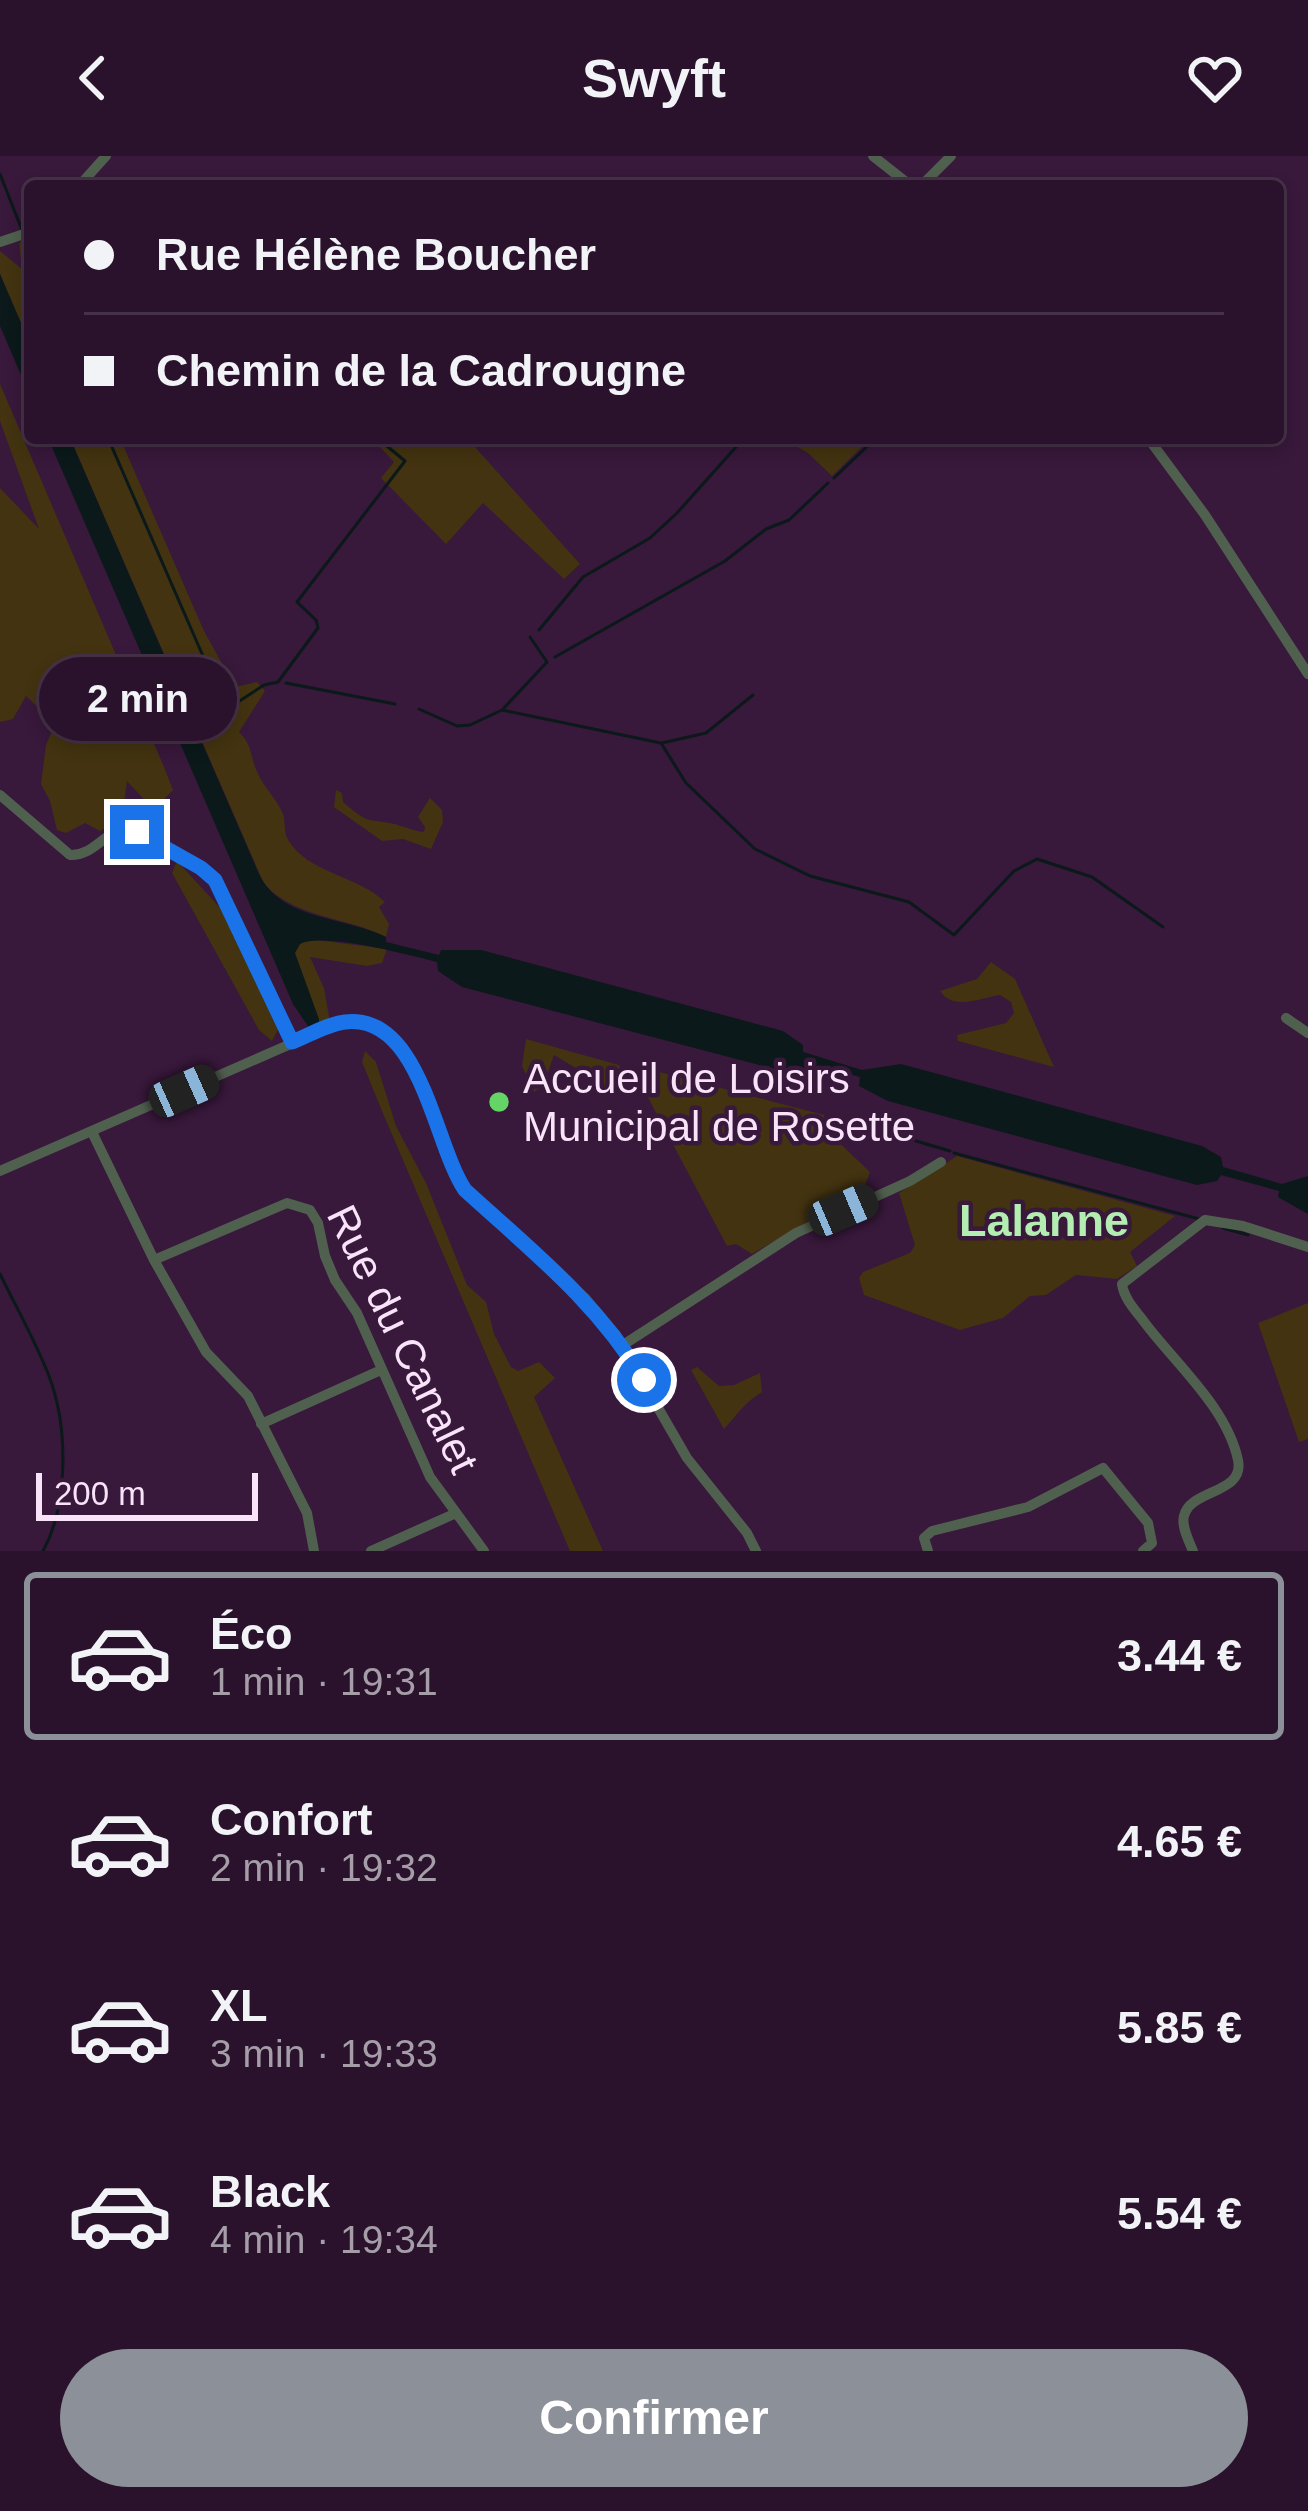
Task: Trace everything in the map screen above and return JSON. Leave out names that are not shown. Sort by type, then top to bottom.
[{"type":"street","points":[[84,180],[106,156]]},
{"type":"street","points":[[873,156],[903,180]]},
{"type":"street","points":[[927,180],[951,156]]},
{"type":"street","points":[[1152,444],[1205,514],[1308,674]]},
{"type":"street","points":[[0,795],[70,855],[86,854],[111,833],[126,829],[209,874],[220,888],[292,1042]]},
{"type":"street","points":[[1286,1018],[1308,1034]]},
{"type":"street","points":[[0,1171],[292,1042],[345,1022],[376,1026],[397,1045],[419,1078],[451,1169],[465,1190],[585,1298],[623,1345],[687,1458],[756,1551]]},
{"type":"street","points":[[92,1132],[154,1260],[206,1352],[242,1386],[307,1513],[314,1551]]},
{"type":"street","points":[[623,1345],[796,1233],[941,1162]]},
{"type":"street","name":"Rue du Canalet","points":[[154,1260],[287,1203],[304,1205],[318,1222],[339,1289],[357,1312],[430,1477],[484,1551]]},
{"type":"street","points":[[1192,1551],[1184,1513],[1232,1481],[1239,1466],[1212,1406],[1138,1315],[1122,1292],[1122,1284],[1205,1220],[1243,1226],[1308,1247]]},
{"type":"street","points":[[261,1424],[381,1370]]},
{"type":"street","points":[[928,1551],[924,1538],[932,1531],[1028,1507],[1103,1468],[1148,1523],[1152,1543],[1143,1551]]},
{"type":"street","points":[[371,1551],[454,1514]]},
{"type":"shaded area","points":[[24,241],[24,330],[0,274],[0,251],[22,269],[19,243]]},
{"type":"shaded area","points":[[0,274],[24,330],[24,382],[0,326]]},
{"type":"shaded area","points":[[0,384],[173,790],[165,798],[170,822],[127,781],[121,810],[108,826],[100,831],[85,823],[66,833],[57,830],[41,784],[46,745],[55,724],[26,696],[13,719],[0,722],[0,488],[39,529],[0,421]]},
{"type":"shaded area","points":[[51,444],[73,444],[259,874],[283,901],[369,930],[386,937],[386,942],[439,955],[441,950],[481,950],[783,1031],[803,1045],[803,1052],[862,1070],[901,1064],[1202,1146],[1221,1157],[1223,1167],[1282,1184],[1308,1176],[1308,1214],[1278,1197],[1279,1191],[1221,1175],[1217,1181],[1197,1185],[888,1101],[859,1086],[860,1077],[808,1064],[804,1072],[786,1072],[462,987],[438,971],[437,962],[367,946],[328,941],[300,944],[295,953],[319,1026],[310,1029],[293,1004]]},
{"type":"shaded area","points":[[73,444],[123,444],[204,631],[235,687],[257,682],[265,691],[239,732],[283,814],[287,838],[308,860],[385,902],[379,907],[389,924],[386,937],[306,911],[264,884]]},
{"type":"shaded area","points":[[377,444],[472,444],[580,564],[564,579],[483,503],[446,544],[381,478],[394,462]]},
{"type":"shaded area","points":[[792,444],[865,444],[832,476]]},
{"type":"shaded area","points":[[336,790],[363,817],[424,832],[418,817],[430,798],[442,810],[443,822],[431,849],[403,839],[382,841],[334,807]]},
{"type":"shaded area","points":[[177,861],[222,910],[278,1030],[272,1041],[259,1030],[172,873]]},
{"type":"shaded area","points":[[309,939],[387,949],[382,963],[367,966],[310,957],[324,988],[330,1022],[319,1026],[294,953]]},
{"type":"shaded area","points":[[991,962],[1015,979],[1054,1067],[958,1041],[957,1035],[1006,1023],[1014,1013],[1011,1002],[1000,995],[960,1002],[940,991],[977,979]]},
{"type":"shaded area","points":[[526,1039],[619,1065],[626,1077],[606,1086],[554,1055],[543,1086],[534,1092],[522,1066]]},
{"type":"shaded area","points":[[365,1051],[376,1062],[396,1126],[426,1183],[467,1285],[486,1302],[494,1334],[511,1367],[518,1371],[539,1362],[555,1378],[534,1397],[603,1551],[570,1551],[382,1111],[362,1062]]},
{"type":"shaded area","points":[[648,1069],[824,1115],[826,1130],[870,1172],[863,1190],[752,1254],[736,1244],[727,1246],[644,1090]]},
{"type":"shaded area","points":[[957,1156],[1175,1216],[1130,1252],[1137,1266],[1117,1279],[1076,1275],[1046,1295],[1030,1296],[1003,1318],[960,1330],[864,1295],[859,1278],[863,1272],[910,1253],[915,1245],[899,1193]]},
{"type":"shaded area","points":[[1308,1303],[1308,1439],[1299,1442],[1258,1323]]},
{"type":"shaded area","points":[[697,1367],[719,1386],[760,1373],[762,1392],[724,1429],[691,1370]]},
{"type":"waterway","points":[[0,174],[22,230]]},
{"type":"waterway","points":[[111,444],[213,679],[220,693],[238,702],[278,682],[318,628],[297,602],[405,461],[384,444]]},
{"type":"waterway","points":[[539,630],[583,577],[650,538],[739,444]]},
{"type":"waterway","points":[[834,478],[870,444]]},
{"type":"waterway","points":[[555,657],[725,561],[766,529],[789,520],[828,483]]},
{"type":"waterway","points":[[504,708],[547,662],[530,637]]},
{"type":"waterway","points":[[286,683],[395,704]]},
{"type":"waterway","points":[[662,743],[706,733],[753,695]]},
{"type":"waterway","points":[[419,709],[457,726],[502,710],[661,743],[686,783],[755,849],[810,876],[909,902],[954,935],[1014,871],[1037,859],[1092,877],[1163,927]]},
{"type":"waterway","points":[[882,1131],[950,1151]]},
{"type":"waterway","points":[[954,1153],[1199,1219]]},
{"type":"waterway","points":[[1223,1228],[1248,1235]]},
{"type":"waterway","points":[[0,1274],[44,1363],[60,1418],[61,1488],[43,1551]]},
{"type":"place","name":"Accueil de Loisirs Municipal de Rosette","points":[[499,1102]]},
{"type":"district","name":"Lalanne","points":[[1044,1220]]},
{"type":"route","points":[[137,832],[215,880],[292,1042],[334,1025],[358,1022],[376,1026],[397,1045],[419,1078],[451,1169],[465,1190],[585,1298],[644,1380]]}]
